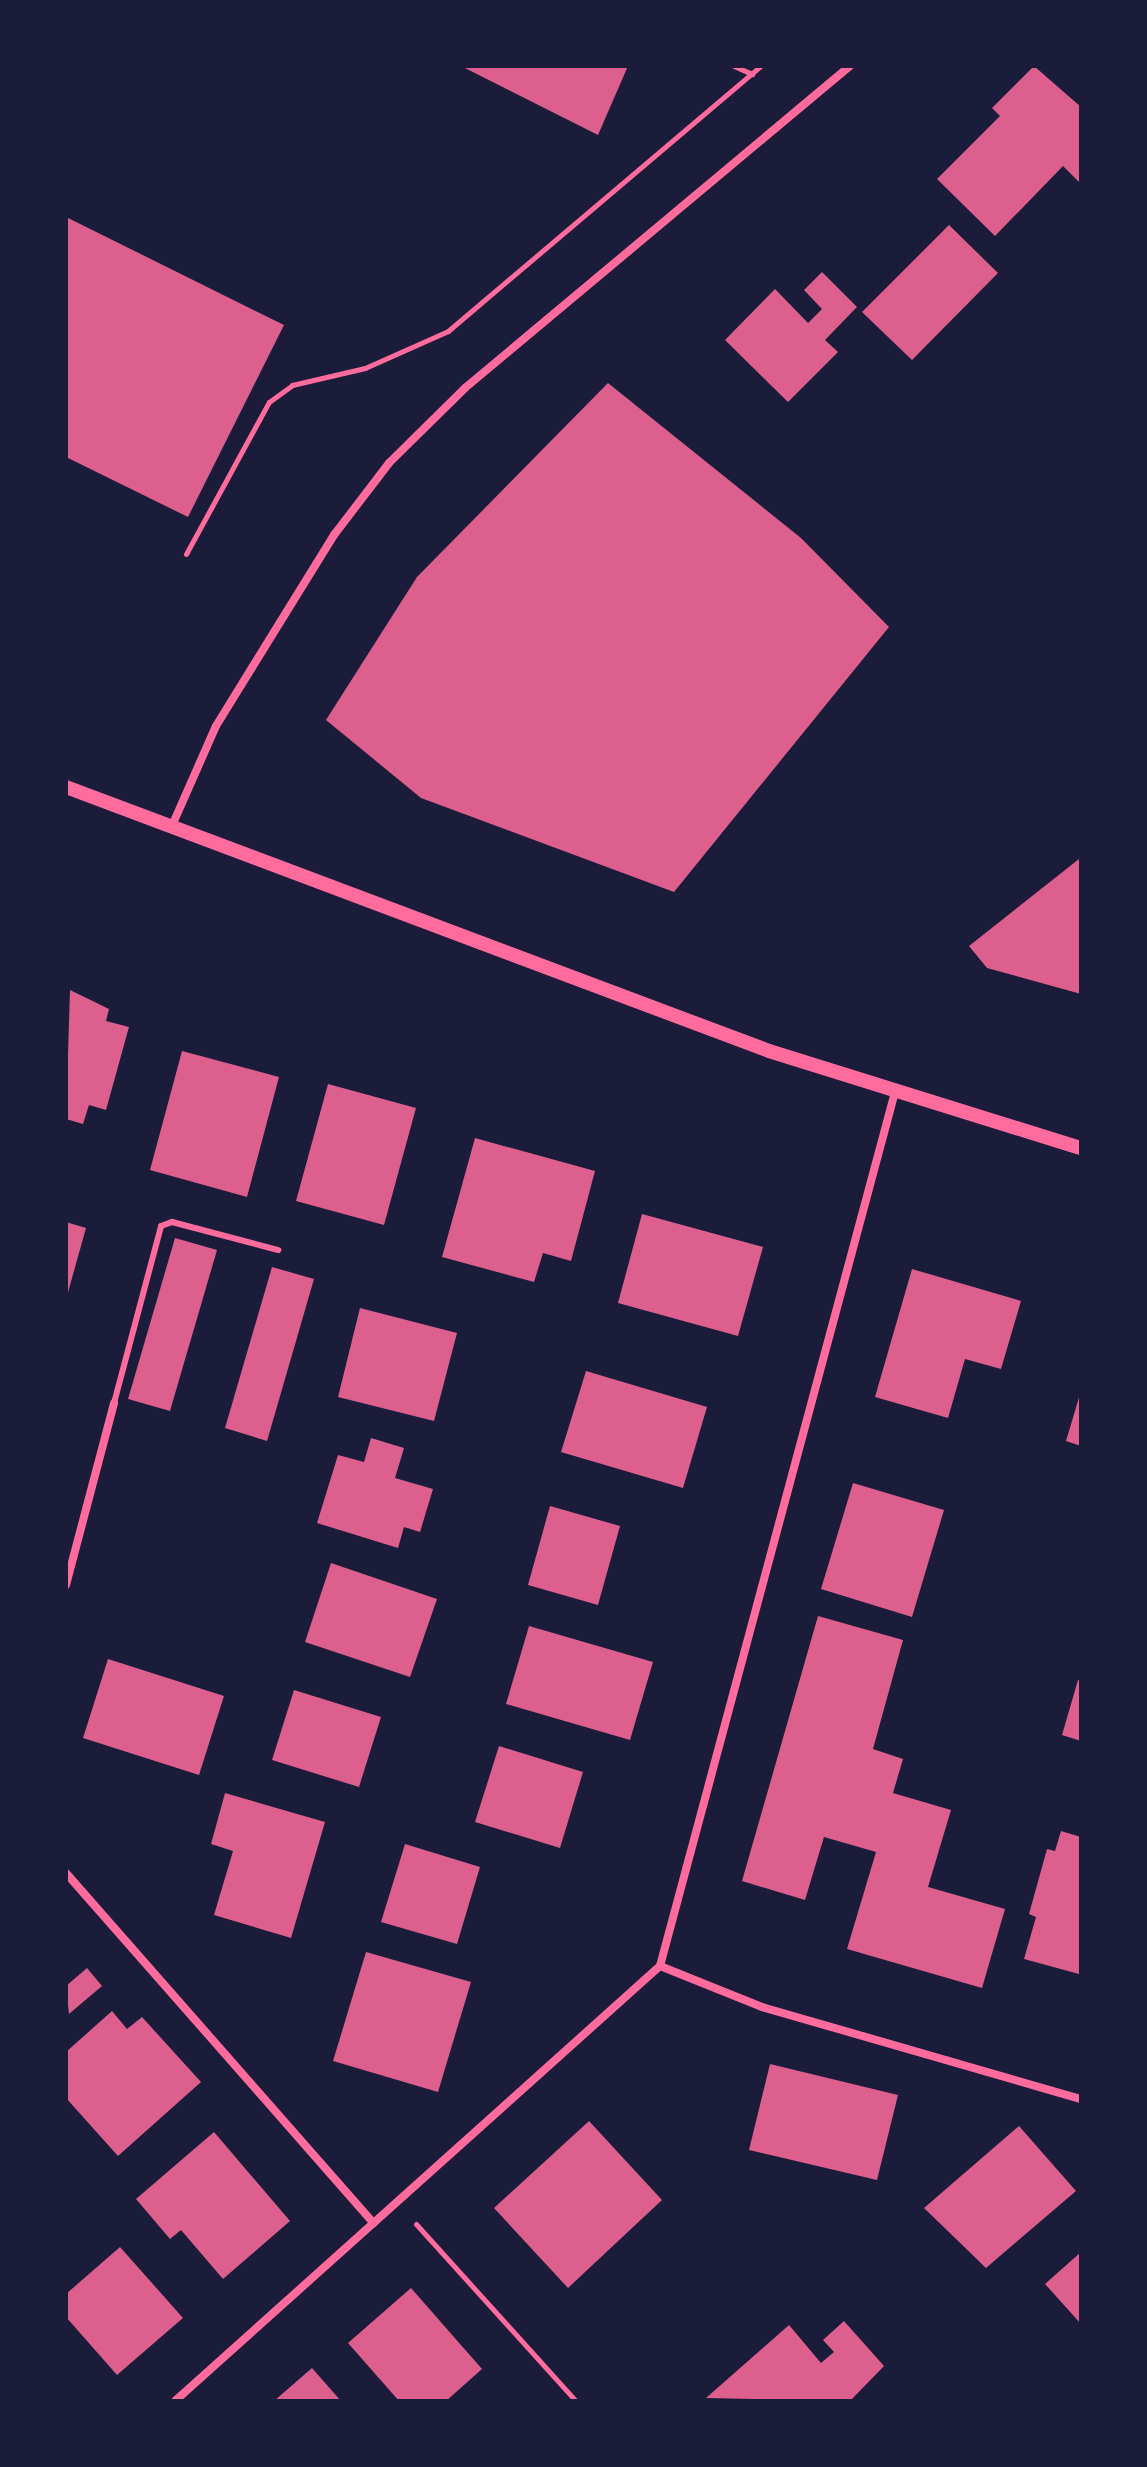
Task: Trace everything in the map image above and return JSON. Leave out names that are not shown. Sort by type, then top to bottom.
[{"type":"street","points":[[170,831],[224,713],[334,535],[389,463],[465,388],[850,66]]},
{"type":"street","points":[[66,787],[170,831],[895,1092],[1081,1148]]},
{"type":"street","points":[[175,2401],[660,1966],[895,1092]]},
{"type":"street","points":[[66,1585],[114,1403]]},
{"type":"street","points":[[66,1873],[374,2223]]},
{"type":"street","points":[[660,1966],[762,2007],[1081,2099]]},
{"type":"lane","points":[[114,1403],[161,1226],[278,1250]]},
{"type":"path","points":[[734,66],[752,74]]},
{"type":"path","points":[[186,554],[269,402],[292,385],[365,368],[448,331],[761,66]]},
{"type":"path","points":[[397,2202],[576,2401]]},
{"type":"building","points":[[461,66],[628,66],[598,135]]},
{"type":"building","points":[[1034,66],[1081,107],[1081,184],[1063,166],[995,236],[937,179],[1000,116],[992,108]]},
{"type":"building","points":[[66,217],[284,325],[188,517],[66,457]]},
{"type":"building","points":[[949,225],[998,273],[912,360],[862,312]]},
{"type":"building","points":[[822,272],[857,307],[825,340],[838,352],[788,402],[725,340],[775,289],[808,323],[822,309],[804,290]]},
{"type":"building","points":[[608,383],[801,538],[889,627],[674,892],[421,798],[326,720],[417,577]]},
{"type":"building","points":[[1079,859],[1081,994],[987,968],[969,946]]},
{"type":"building","points":[[70,990],[109,1009],[106,1021],[129,1027],[106,1110],[89,1105],[83,1124],[66,1119]]},
{"type":"building","points":[[182,1051],[279,1077],[247,1197],[150,1170]]},
{"type":"building","points":[[328,1084],[416,1108],[384,1225],[296,1201]]},
{"type":"building","points":[[475,1138],[595,1171],[571,1261],[543,1253],[534,1282],[442,1257]]},
{"type":"building","points":[[642,1214],[763,1247],[738,1336],[618,1303]]},
{"type":"building","points":[[66,1222],[86,1228],[67,1296],[66,1296]]},
{"type":"building","points":[[175,1238],[217,1250],[170,1411],[128,1399]]},
{"type":"building","points":[[272,1267],[314,1279],[267,1441],[225,1428]]},
{"type":"building","points":[[912,1269],[1021,1301],[1001,1369],[965,1359],[948,1418],[875,1397]]},
{"type":"building","points":[[360,1308],[457,1333],[434,1421],[338,1397]]},
{"type":"building","points":[[586,1371],[707,1407],[683,1488],[561,1452]]},
{"type":"building","points":[[1081,1394],[1081,1446],[1066,1441]]},
{"type":"building","points":[[371,1438],[404,1448],[395,1478],[433,1489],[420,1532],[404,1527],[398,1548],[317,1523],[338,1455],[364,1462]]},
{"type":"building","points":[[853,1483],[944,1510],[912,1617],[821,1589]]},
{"type":"building","points":[[550,1506],[620,1526],[598,1605],[528,1585]]},
{"type":"building","points":[[331,1563],[437,1599],[410,1677],[305,1642]]},
{"type":"building","points":[[818,1616],[903,1640],[873,1749],[903,1759],[893,1793],[951,1810],[928,1887],[1005,1909],[982,1988],[847,1949],[876,1852],[824,1837],[805,1900],[742,1881]]},
{"type":"building","points":[[529,1626],[653,1662],[630,1740],[506,1704]]},
{"type":"building","points":[[108,1659],[224,1696],[199,1775],[83,1738]]},
{"type":"building","points":[[1078,1680],[1081,1681],[1081,1741],[1062,1735]]},
{"type":"building","points":[[294,1690],[381,1717],[359,1787],[272,1760]]},
{"type":"building","points":[[499,1746],[583,1772],[560,1848],[475,1822]]},
{"type":"building","points":[[225,1793],[325,1822],[291,1938],[214,1915],[233,1851],[211,1844]]},
{"type":"building","points":[[1061,1831],[1081,1837],[1079,1974],[1024,1959],[1036,1917],[1029,1914],[1047,1849],[1055,1851]]},
{"type":"building","points":[[405,1844],[480,1867],[457,1944],[381,1922]]},
{"type":"building","points":[[366,1952],[471,1982],[438,2092],[333,2061]]},
{"type":"building","points":[[87,1968],[102,1986],[69,2014],[66,1986]]},
{"type":"building","points":[[112,2011],[127,2029],[142,2017],[201,2082],[118,2156],[66,2098],[66,2052]]},
{"type":"building","points":[[770,2064],[898,2095],[877,2180],[749,2150]]},
{"type":"building","points":[[589,2121],[662,2200],[568,2288],[494,2208]]},
{"type":"building","points":[[1019,2126],[1076,2191],[986,2268],[924,2208]]},
{"type":"building","points":[[214,2132],[290,2221],[223,2279],[181,2230],[170,2239],[136,2199]]},
{"type":"building","points":[[120,2247],[183,2318],[117,2375],[66,2317],[66,2294]]},
{"type":"building","points":[[1081,2252],[1081,2324],[1045,2284]]},
{"type":"building","points":[[411,2288],[482,2369],[446,2401],[399,2401],[348,2343]]},
{"type":"building","points":[[844,2321],[884,2366],[850,2401],[706,2398],[789,2325],[821,2363],[834,2352],[823,2340]]},
{"type":"building","points":[[312,2368],[341,2401],[274,2401]]}]
